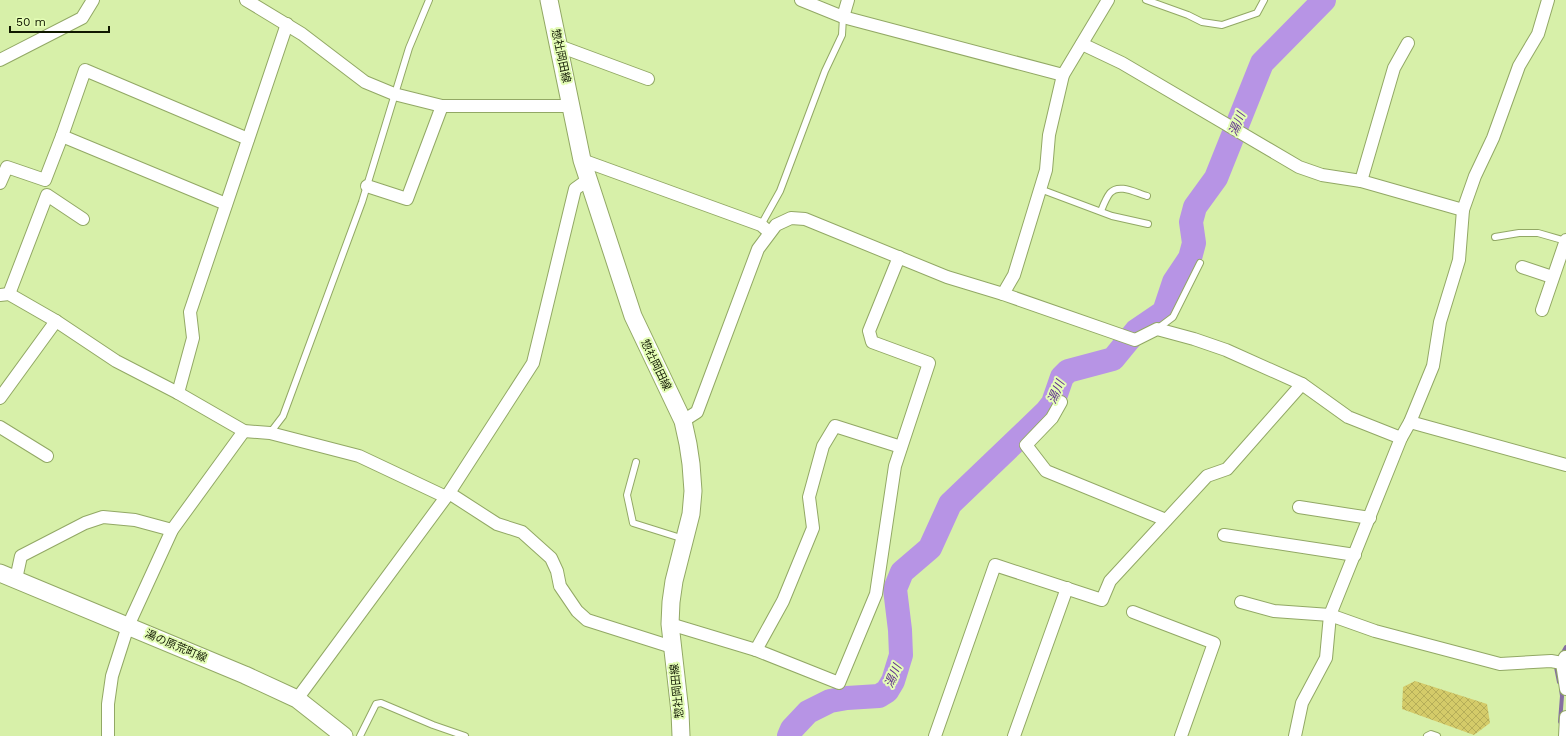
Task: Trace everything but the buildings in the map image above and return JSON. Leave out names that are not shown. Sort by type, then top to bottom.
[{"type":"main road","name":"惣社岡田線","points":[[549,0],[582,160],[588,180],[633,316],[683,421],[691,464],[693,492],[691,514],[674,581],[670,624],[680,712],[681,736]]},
{"type":"main road","name":"湯の原荒町線","points":[[0,573],[245,675],[297,699],[344,736]]},
{"type":"street","points":[[0,60],[82,18],[93,0]]},
{"type":"street","points":[[246,0],[287,24],[365,82],[394,94],[442,106],[571,106]]},
{"type":"street","points":[[801,0],[843,17],[1063,75]]},
{"type":"street","points":[[843,17],[848,0]]},
{"type":"street","points":[[1003,294],[1014,275],[1046,170],[1049,135],[1063,75],[1108,0]]},
{"type":"street","points":[[1295,736],[1302,703],[1326,658],[1330,615],[1401,438],[1410,422],[1433,366],[1440,322],[1459,260],[1463,210],[1475,176],[1493,138],[1519,66],[1538,34],[1548,0]]},
{"type":"street","points":[[178,393],[193,338],[190,312],[287,24]]},
{"type":"street","points":[[1361,181],[1394,68],[1408,43]]},
{"type":"street","points":[[1082,44],[1122,63],[1299,167],[1322,175],[1361,181],[1463,210]]},
{"type":"street","points":[[559,46],[648,79]]},
{"type":"street","points":[[0,183],[7,167],[45,180],[85,70],[248,139]]},
{"type":"street","points":[[367,186],[407,199],[442,106]]},
{"type":"street","points":[[62,136],[226,204]]},
{"type":"street","points":[[582,160],[765,229],[791,218],[805,219],[947,277],[1003,294],[1134,340],[1157,329],[1194,339],[1226,350],[1302,384],[1348,417],[1401,438]]},
{"type":"street","points":[[297,699],[447,495],[533,363],[575,189],[588,180]]},
{"type":"street","points":[[83,219],[47,195],[4,295],[56,322],[116,361],[178,393],[244,431],[270,433],[359,456],[447,495],[497,524],[522,532],[551,558],[557,571],[560,586],[576,611],[587,620],[672,647]]},
{"type":"street","points":[[683,421],[697,412],[765,229]]},
{"type":"street","points":[[1542,310],[1552,277],[1566,241]]},
{"type":"street","points":[[670,624],[756,650],[839,683],[876,594],[895,466],[929,363],[872,342],[869,331],[899,257]]},
{"type":"street","points":[[1522,267],[1552,277]]},
{"type":"street","points":[[0,398],[56,322]]},
{"type":"street","points":[[935,736],[995,565],[1102,600],[1110,581],[1166,520],[1207,476],[1226,469],[1302,384]]},
{"type":"street","points":[[1060,402],[1052,418],[1026,445],[1046,471],[1166,520]]},
{"type":"street","points":[[1410,422],[1566,465]]},
{"type":"street","points":[[756,650],[783,601],[812,528],[809,497],[823,446],[835,426],[901,447]]},
{"type":"street","points":[[0,427],[47,456]]},
{"type":"street","points":[[108,736],[108,704],[112,676],[128,626],[172,530],[244,431]]},
{"type":"street","points":[[1299,507],[1370,518]]},
{"type":"street","points":[[16,579],[21,556],[85,523],[104,517],[135,520],[172,530]]},
{"type":"street","points":[[1224,535],[1355,555]]},
{"type":"street","points":[[1014,736],[1067,588]]},
{"type":"street","points":[[1241,602],[1274,611],[1330,615],[1375,631],[1500,664],[1560,661],[1566,689]]},
{"type":"street","points":[[1133,612],[1214,643],[1181,736]]},
{"type":"street","points":[[1565,736],[1566,717]]},
{"type":"lane","points":[[270,433],[283,416],[367,186],[409,48],[429,0]]},
{"type":"lane","points":[[1146,0],[1188,15],[1202,22],[1222,25],[1257,14],[1264,0]]},
{"type":"lane","points":[[765,229],[825,71],[842,35],[843,17]]},
{"type":"lane","points":[[1101,211],[1110,193],[1116,189],[1123,188],[1147,196]]},
{"type":"lane","points":[[1040,189],[1112,216],[1148,224]]},
{"type":"lane","points":[[1495,237],[1519,233],[1538,233],[1566,241]]},
{"type":"lane","points":[[1157,329],[1173,316],[1200,263]]},
{"type":"lane","points":[[636,462],[627,494],[633,523],[685,539]]},
{"type":"lane","points":[[360,736],[376,704],[382,703],[432,726],[465,736]]},
{"type":"lane","points":[[1427,736],[1431,734],[1437,736]]},
{"type":"waterway","name":"湯川","points":[[789,736],[792,729],[808,712],[830,701],[847,698],[879,696],[887,691],[893,681],[901,655],[900,630],[895,589],[902,572],[930,548],[950,504],[1046,412],[1053,403],[1062,377],[1068,371],[1113,359],[1136,331],[1164,312],[1174,282],[1190,258],[1194,243],[1191,222],[1195,207],[1216,178],[1262,63],[1324,0]]},
{"type":"waterway","points":[[1561,656],[1566,647]]},
{"type":"waterway","points":[[1557,664],[1556,667],[1559,682]]},
{"type":"waterway","points":[[1560,722],[1562,696],[1561,689]]}]
